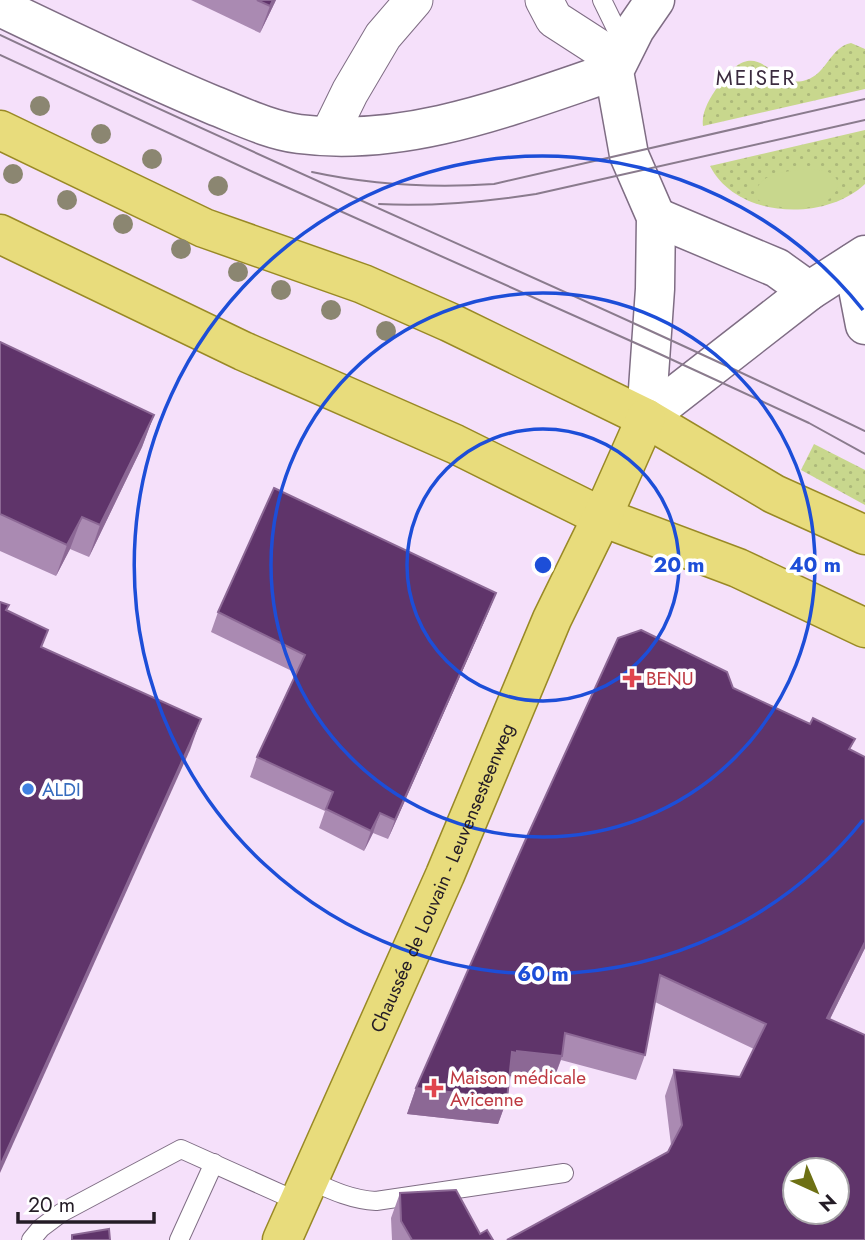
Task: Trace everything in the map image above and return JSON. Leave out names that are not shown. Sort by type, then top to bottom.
[{"type":"main road","points":[[646,418],[655,289],[656,217],[629,155],[620,60],[635,29],[655,0]]},
{"type":"main road","points":[[0,8],[175,89],[270,127],[299,134],[370,136],[426,128],[489,113],[620,60]]},
{"type":"main road","points":[[0,130],[204,228],[363,284],[449,322],[646,418],[774,494],[865,535]]},
{"type":"main road","points":[[656,217],[777,268],[809,292]]},
{"type":"main road","points":[[0,234],[243,351],[455,444],[602,517],[738,568],[865,628]]},
{"type":"main road","points":[[646,418],[809,292],[859,259],[865,325]]},
{"type":"main road","name":"Chaussée de Louvain - Leuvensesteenweg","points":[[282,1240],[445,875],[552,619],[646,418]]},
{"type":"street","points":[[329,135],[350,92],[383,36],[414,0]]},
{"type":"street","points":[[544,0],[554,19],[620,60]]},
{"type":"lane","points":[[602,0],[620,60]]},
{"type":"lane","points":[[31,1240],[41,1228],[61,1213],[181,1149],[214,1163],[304,1191],[376,1201],[564,1173]]},
{"type":"lane","points":[[179,1240],[214,1163]]},
{"type":"green space","points":[[851,43],[865,49],[865,89],[703,126],[709,100],[732,69],[745,62],[755,61],[783,78],[806,80],[819,72],[844,45]]},
{"type":"green space","points":[[865,130],[865,184],[828,205],[783,209],[760,205],[740,197],[723,184],[710,166]]},
{"type":"green space","points":[[807,169],[827,172],[836,179],[836,192],[825,202],[806,208],[789,208],[757,199],[755,192],[770,176]]},
{"type":"green space","points":[[814,444],[865,470],[865,505],[801,470]]},
{"type":"building","points":[[257,0],[273,0],[270,6]]},
{"type":"building","points":[[0,342],[154,415],[100,525],[82,517],[67,545],[0,514]]},
{"type":"building","points":[[274,488],[496,593],[395,820],[380,813],[371,831],[326,809],[333,792],[257,757],[305,655],[218,612]]},
{"type":"building","points":[[0,602],[9,605],[6,610],[48,630],[41,647],[201,719],[0,1166]]},
{"type":"building","points":[[641,630],[727,672],[733,688],[810,724],[813,718],[855,739],[849,749],[865,757],[865,942],[827,1018],[865,1035],[865,1240],[507,1240],[668,1152],[682,1125],[674,1070],[740,1077],[766,1024],[660,975],[645,1055],[565,1033],[562,1056],[512,1052],[507,1099],[416,1088],[618,638]]},
{"type":"building","points":[[456,1190],[480,1234],[487,1230],[493,1240],[412,1240],[401,1221],[400,1193]]},
{"type":"building","points":[[109,1229],[110,1240],[72,1240],[72,1235]]},
{"type":"tram line","points":[[0,35],[650,330],[865,431]]},
{"type":"tram line","points":[[0,55],[264,177],[651,350],[809,423],[865,454]]},
{"type":"tram line","points":[[312,172],[403,184],[494,184],[865,99]]},
{"type":"tram line","points":[[379,204],[458,203],[536,194],[865,120]]},
{"type":"place","name":"BENU","points":[[632,678]]},
{"type":"place","name":"ALDI","points":[[28,789]]},
{"type":"place","name":"Maison médicale Avicenne","points":[[434,1088]]},
{"type":"district","name":"MEISER","points":[[756,78]]}]
